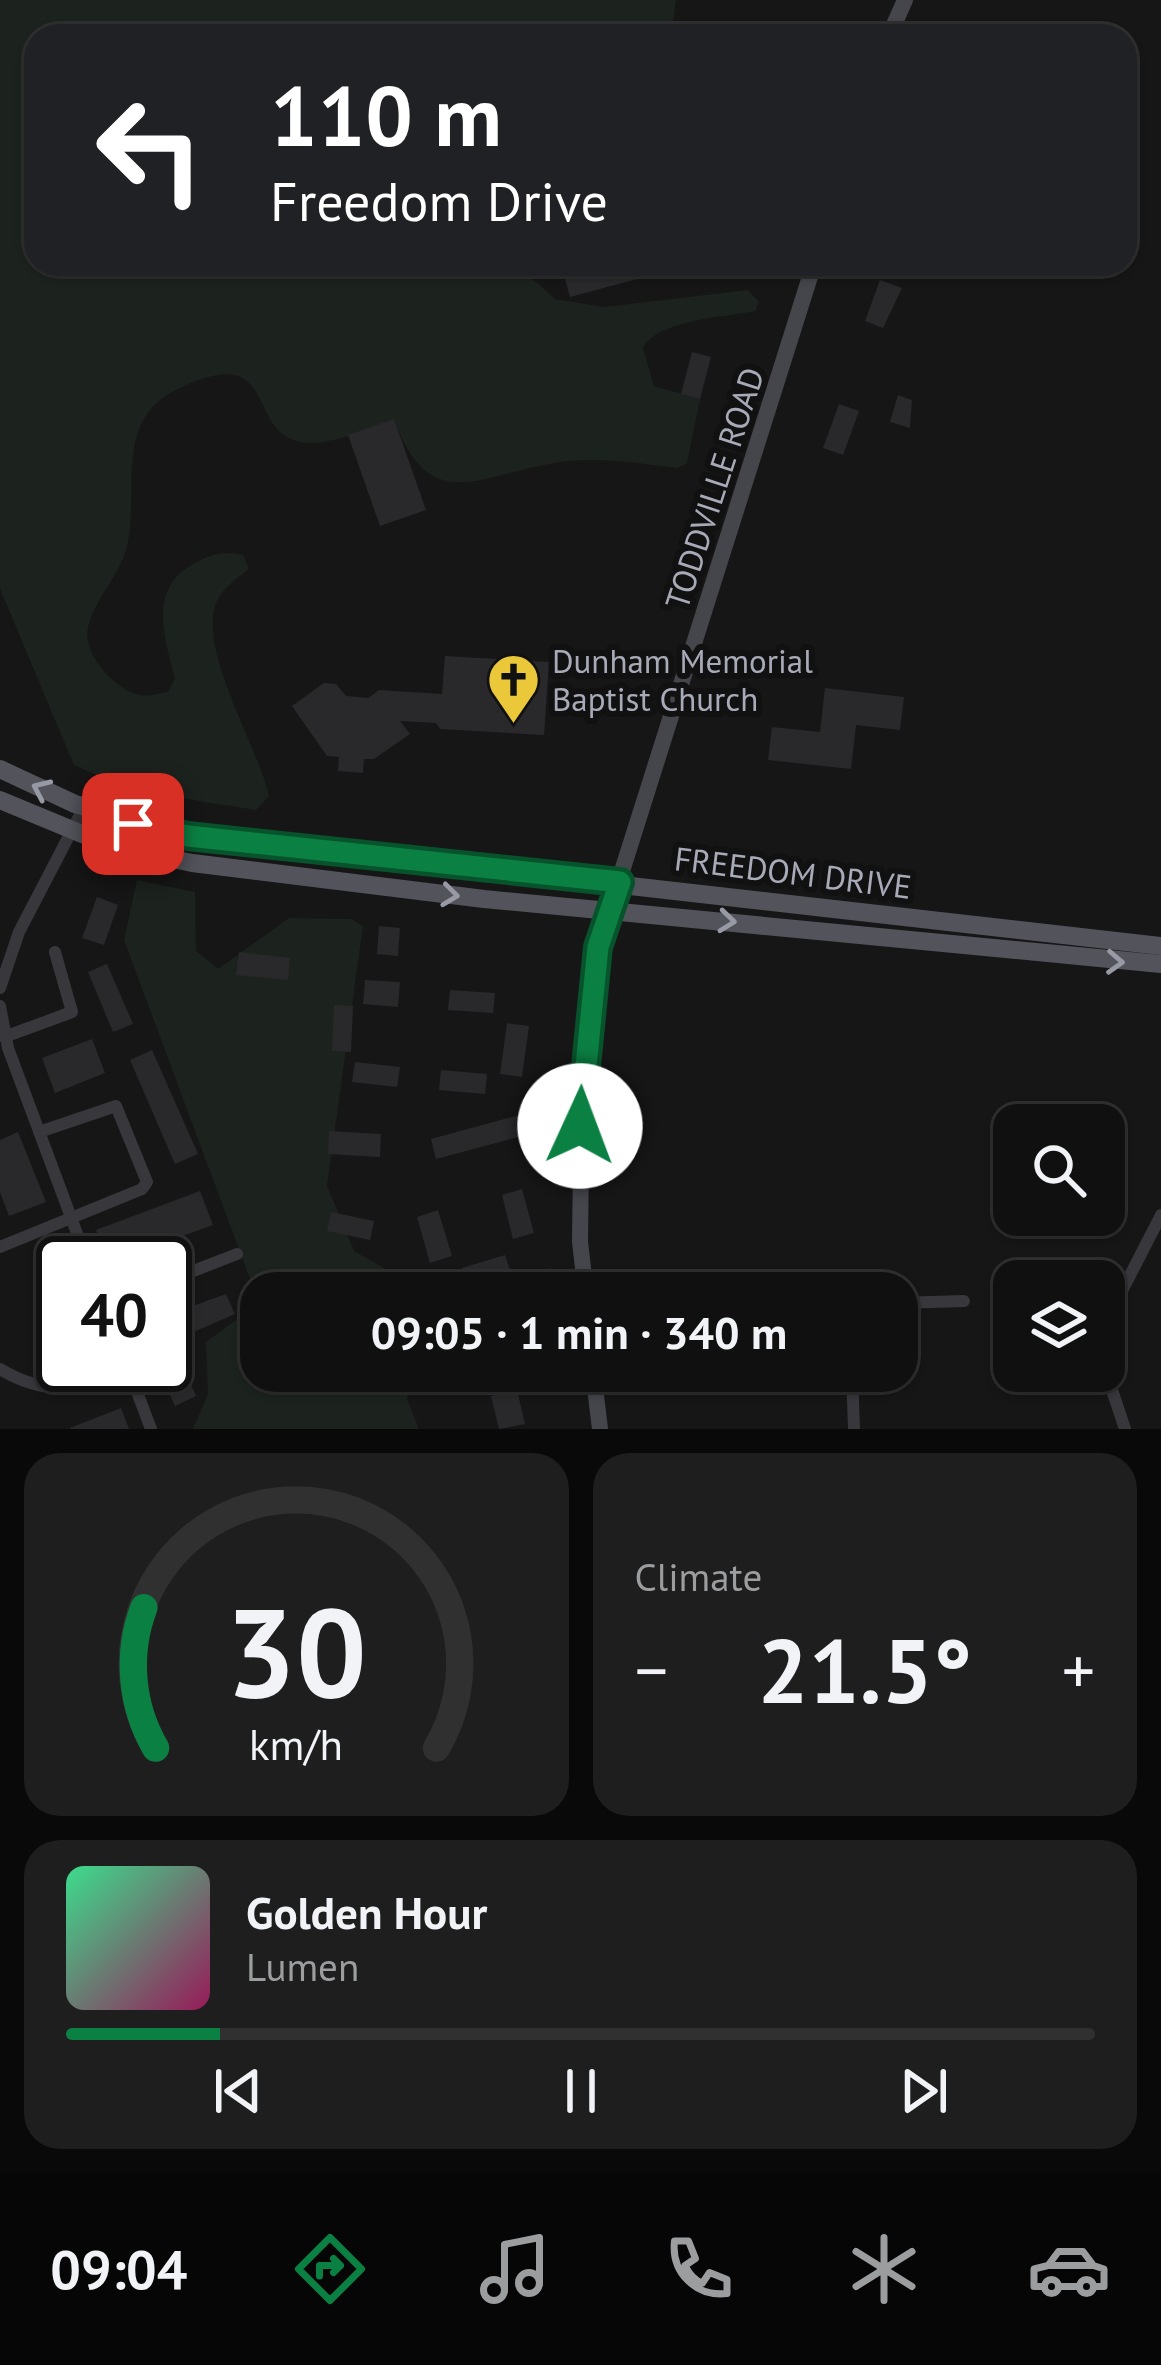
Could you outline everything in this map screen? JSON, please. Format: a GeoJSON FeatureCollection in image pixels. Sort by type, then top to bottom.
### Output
{"type":"FeatureCollection","features":[{"type":"Feature","properties":{"kind":"main road","name":"FREEDOM DRIVE"},"geometry":{"type":"LineString","coordinates":[[0,769],[84,807],[188,836],[1161,946]]}},
{"type":"Feature","properties":{"kind":"main road","name":"FREEDOM DRIVE"},"geometry":{"type":"LineString","coordinates":[[0,800],[111,846],[192,863],[1161,964]]}},
{"type":"Feature","properties":{"kind":"street","name":"TODDVILLE ROAD"},"geometry":{"type":"LineString","coordinates":[[584,1272],[582,1078],[598,947],[810,276]]}},
{"type":"Feature","properties":{"kind":"street"},"geometry":{"type":"LineString","coordinates":[[0,988],[19,932],[84,807]]}},
{"type":"Feature","properties":{"kind":"street"},"geometry":{"type":"LineString","coordinates":[[4,1037],[72,1012],[55,952]]}},
{"type":"Feature","properties":{"kind":"street"},"geometry":{"type":"LineString","coordinates":[[0,1006],[4,1037],[78,1236]]}},
{"type":"Feature","properties":{"kind":"street"},"geometry":{"type":"LineString","coordinates":[[0,1247],[142,1189],[145,1170],[116,1106],[39,1132]]}},
{"type":"Feature","properties":{"kind":"street"},"geometry":{"type":"LineString","coordinates":[[1125,1285],[1161,1215]]}},
{"type":"Feature","properties":{"kind":"street"},"geometry":{"type":"LineString","coordinates":[[192,1272],[237,1254]]}},
{"type":"Feature","properties":{"kind":"street"},"geometry":{"type":"LineString","coordinates":[[918,1303],[964,1301]]}},
{"type":"Feature","properties":{"kind":"street"},"geometry":{"type":"LineString","coordinates":[[0,1370],[36,1385]]}},
{"type":"Feature","properties":{"kind":"street"},"geometry":{"type":"LineString","coordinates":[[137,1392],[151,1429]]}},
{"type":"Feature","properties":{"kind":"street"},"geometry":{"type":"LineString","coordinates":[[596,1392],[600,1429]]}},
{"type":"Feature","properties":{"kind":"street"},"geometry":{"type":"LineString","coordinates":[[853,1392],[854,1429]]}},
{"type":"Feature","properties":{"kind":"street"},"geometry":{"type":"LineString","coordinates":[[1113,1392],[1125,1429]]}},
{"type":"Feature","properties":{"kind":"shaded area"},"geometry":{"type":"Polygon","coordinates":[[[0,0],[676,0],[673,24],[24,24],[24,276],[529,276],[555,299],[604,307],[748,290],[759,302],[755,311],[662,331],[643,348],[654,386],[700,399],[687,463],[677,468],[570,461],[459,482],[440,479],[423,469],[394,419],[333,440],[296,441],[270,420],[246,380],[231,374],[208,377],[156,403],[136,438],[127,546],[91,617],[90,649],[103,670],[131,692],[168,692],[175,679],[163,613],[171,584],[181,572],[209,557],[243,555],[249,569],[222,593],[213,623],[222,672],[269,796],[256,810],[141,789],[74,765],[0,589],[0,0]]]}},
{"type":"Feature","properties":{"kind":"shaded area"},"geometry":{"type":"Polygon","coordinates":[[[137,880],[195,892],[196,951],[218,969],[289,918],[351,919],[363,926],[327,1186],[354,1251],[391,1272],[247,1272],[124,940],[137,880]]]}},
{"type":"Feature","properties":{"kind":"shaded area"},"geometry":{"type":"Polygon","coordinates":[[[240,1317],[240,1392],[410,1392],[407,1399],[419,1429],[193,1429],[208,1394],[206,1342],[240,1317]]]}},
{"type":"Feature","properties":{"kind":"building"},"geometry":{"type":"Polygon","coordinates":[[[564,276],[648,276],[570,297],[564,276]]]}},
{"type":"Feature","properties":{"kind":"building"},"geometry":{"type":"Polygon","coordinates":[[[880,280],[902,288],[883,328],[865,321],[880,280]]]}},
{"type":"Feature","properties":{"kind":"building"},"geometry":{"type":"Polygon","coordinates":[[[692,352],[711,357],[700,399],[681,394],[692,352]]]}},
{"type":"Feature","properties":{"kind":"building"},"geometry":{"type":"Polygon","coordinates":[[[898,395],[912,400],[910,428],[890,422],[898,395]]]}},
{"type":"Feature","properties":{"kind":"building"},"geometry":{"type":"Polygon","coordinates":[[[839,404],[859,411],[843,455],[823,448],[839,404]]]}},
{"type":"Feature","properties":{"kind":"building"},"geometry":{"type":"Polygon","coordinates":[[[394,419],[426,510],[380,526],[348,435],[394,419]]]}},
{"type":"Feature","properties":{"kind":"building"},"geometry":{"type":"Polygon","coordinates":[[[445,656],[549,662],[544,735],[440,729],[436,723],[400,721],[410,734],[374,759],[364,759],[363,773],[338,771],[339,757],[327,756],[292,706],[324,683],[336,684],[346,696],[368,698],[379,690],[442,694],[445,656]]]}},
{"type":"Feature","properties":{"kind":"building"},"geometry":{"type":"Polygon","coordinates":[[[825,688],[904,697],[900,730],[856,725],[851,769],[768,760],[772,727],[820,732],[825,688]]]}},
{"type":"Feature","properties":{"kind":"building"},"geometry":{"type":"Polygon","coordinates":[[[97,897],[118,905],[104,945],[82,938],[97,897]]]}},
{"type":"Feature","properties":{"kind":"building"},"geometry":{"type":"Polygon","coordinates":[[[379,926],[400,928],[398,956],[377,954],[379,926]]]}},
{"type":"Feature","properties":{"kind":"building"},"geometry":{"type":"Polygon","coordinates":[[[239,952],[290,958],[288,980],[236,975],[239,952]]]}},
{"type":"Feature","properties":{"kind":"building"},"geometry":{"type":"Polygon","coordinates":[[[107,964],[133,1024],[113,1032],[88,972],[107,964]]]}},
{"type":"Feature","properties":{"kind":"building"},"geometry":{"type":"Polygon","coordinates":[[[365,980],[400,982],[398,1007],[363,1004],[365,980]]]}},
{"type":"Feature","properties":{"kind":"building"},"geometry":{"type":"Polygon","coordinates":[[[450,990],[495,993],[493,1013],[448,1010],[450,990]]]}},
{"type":"Feature","properties":{"kind":"building"},"geometry":{"type":"Polygon","coordinates":[[[334,1005],[353,1006],[351,1052],[332,1051],[334,1005]]]}},
{"type":"Feature","properties":{"kind":"building"},"geometry":{"type":"Polygon","coordinates":[[[507,1023],[529,1026],[522,1077],[500,1074],[507,1023]]]}},
{"type":"Feature","properties":{"kind":"building"},"geometry":{"type":"Polygon","coordinates":[[[92,1039],[105,1073],[55,1093],[42,1058],[92,1039]]]}},
{"type":"Feature","properties":{"kind":"building"},"geometry":{"type":"Polygon","coordinates":[[[152,1050],[198,1154],[175,1164],[130,1060],[152,1050]]]}},
{"type":"Feature","properties":{"kind":"building"},"geometry":{"type":"Polygon","coordinates":[[[355,1062],[400,1067],[397,1087],[352,1082],[355,1062]]]}},
{"type":"Feature","properties":{"kind":"building"},"geometry":{"type":"Polygon","coordinates":[[[441,1070],[487,1074],[485,1094],[439,1090],[441,1070]]]}},
{"type":"Feature","properties":{"kind":"building"},"geometry":{"type":"Polygon","coordinates":[[[527,1113],[533,1133],[436,1159],[431,1139],[527,1113]]]}},
{"type":"Feature","properties":{"kind":"building"},"geometry":{"type":"Polygon","coordinates":[[[329,1131],[381,1134],[380,1157],[328,1154],[329,1131]]]}},
{"type":"Feature","properties":{"kind":"building"},"geometry":{"type":"Polygon","coordinates":[[[18,1132],[46,1202],[9,1216],[0,1192],[0,1140],[18,1132]]]}},
{"type":"Feature","properties":{"kind":"building"},"geometry":{"type":"Polygon","coordinates":[[[522,1189],[534,1233],[513,1239],[502,1195],[522,1189]]]}},
{"type":"Feature","properties":{"kind":"building"},"geometry":{"type":"Polygon","coordinates":[[[200,1191],[213,1225],[183,1236],[98,1236],[96,1230],[200,1191]]]}},
{"type":"Feature","properties":{"kind":"building"},"geometry":{"type":"Polygon","coordinates":[[[438,1210],[452,1256],[430,1263],[417,1217],[438,1210]]]}},
{"type":"Feature","properties":{"kind":"building"},"geometry":{"type":"Polygon","coordinates":[[[331,1212],[374,1221],[370,1240],[327,1231],[331,1212]]]}},
{"type":"Feature","properties":{"kind":"building"},"geometry":{"type":"Polygon","coordinates":[[[505,1255],[511,1272],[463,1272],[462,1268],[505,1255]]]}},
{"type":"Feature","properties":{"kind":"building"},"geometry":{"type":"Polygon","coordinates":[[[226,1294],[235,1314],[192,1333],[192,1306],[226,1294]]]}},
{"type":"Feature","properties":{"kind":"building"},"geometry":{"type":"Polygon","coordinates":[[[192,1387],[196,1396],[175,1406],[169,1392],[192,1392],[192,1387]]]}},
{"type":"Feature","properties":{"kind":"building"},"geometry":{"type":"Polygon","coordinates":[[[517,1392],[525,1424],[499,1429],[491,1396],[517,1392]]]}},
{"type":"Feature","properties":{"kind":"building"},"geometry":{"type":"Polygon","coordinates":[[[121,1408],[129,1429],[70,1429],[70,1428],[121,1408]]]}},
{"type":"Feature","properties":{"kind":"place","name":"Dunham Memorial Baptist Church"},"geometry":{"type":"Point","coordinates":[513,725]}},
{"type":"Feature","properties":{"kind":"route"},"geometry":{"type":"LineString","coordinates":[[133,824],[188,836],[620,882],[598,947],[580,1126]]}}]}
